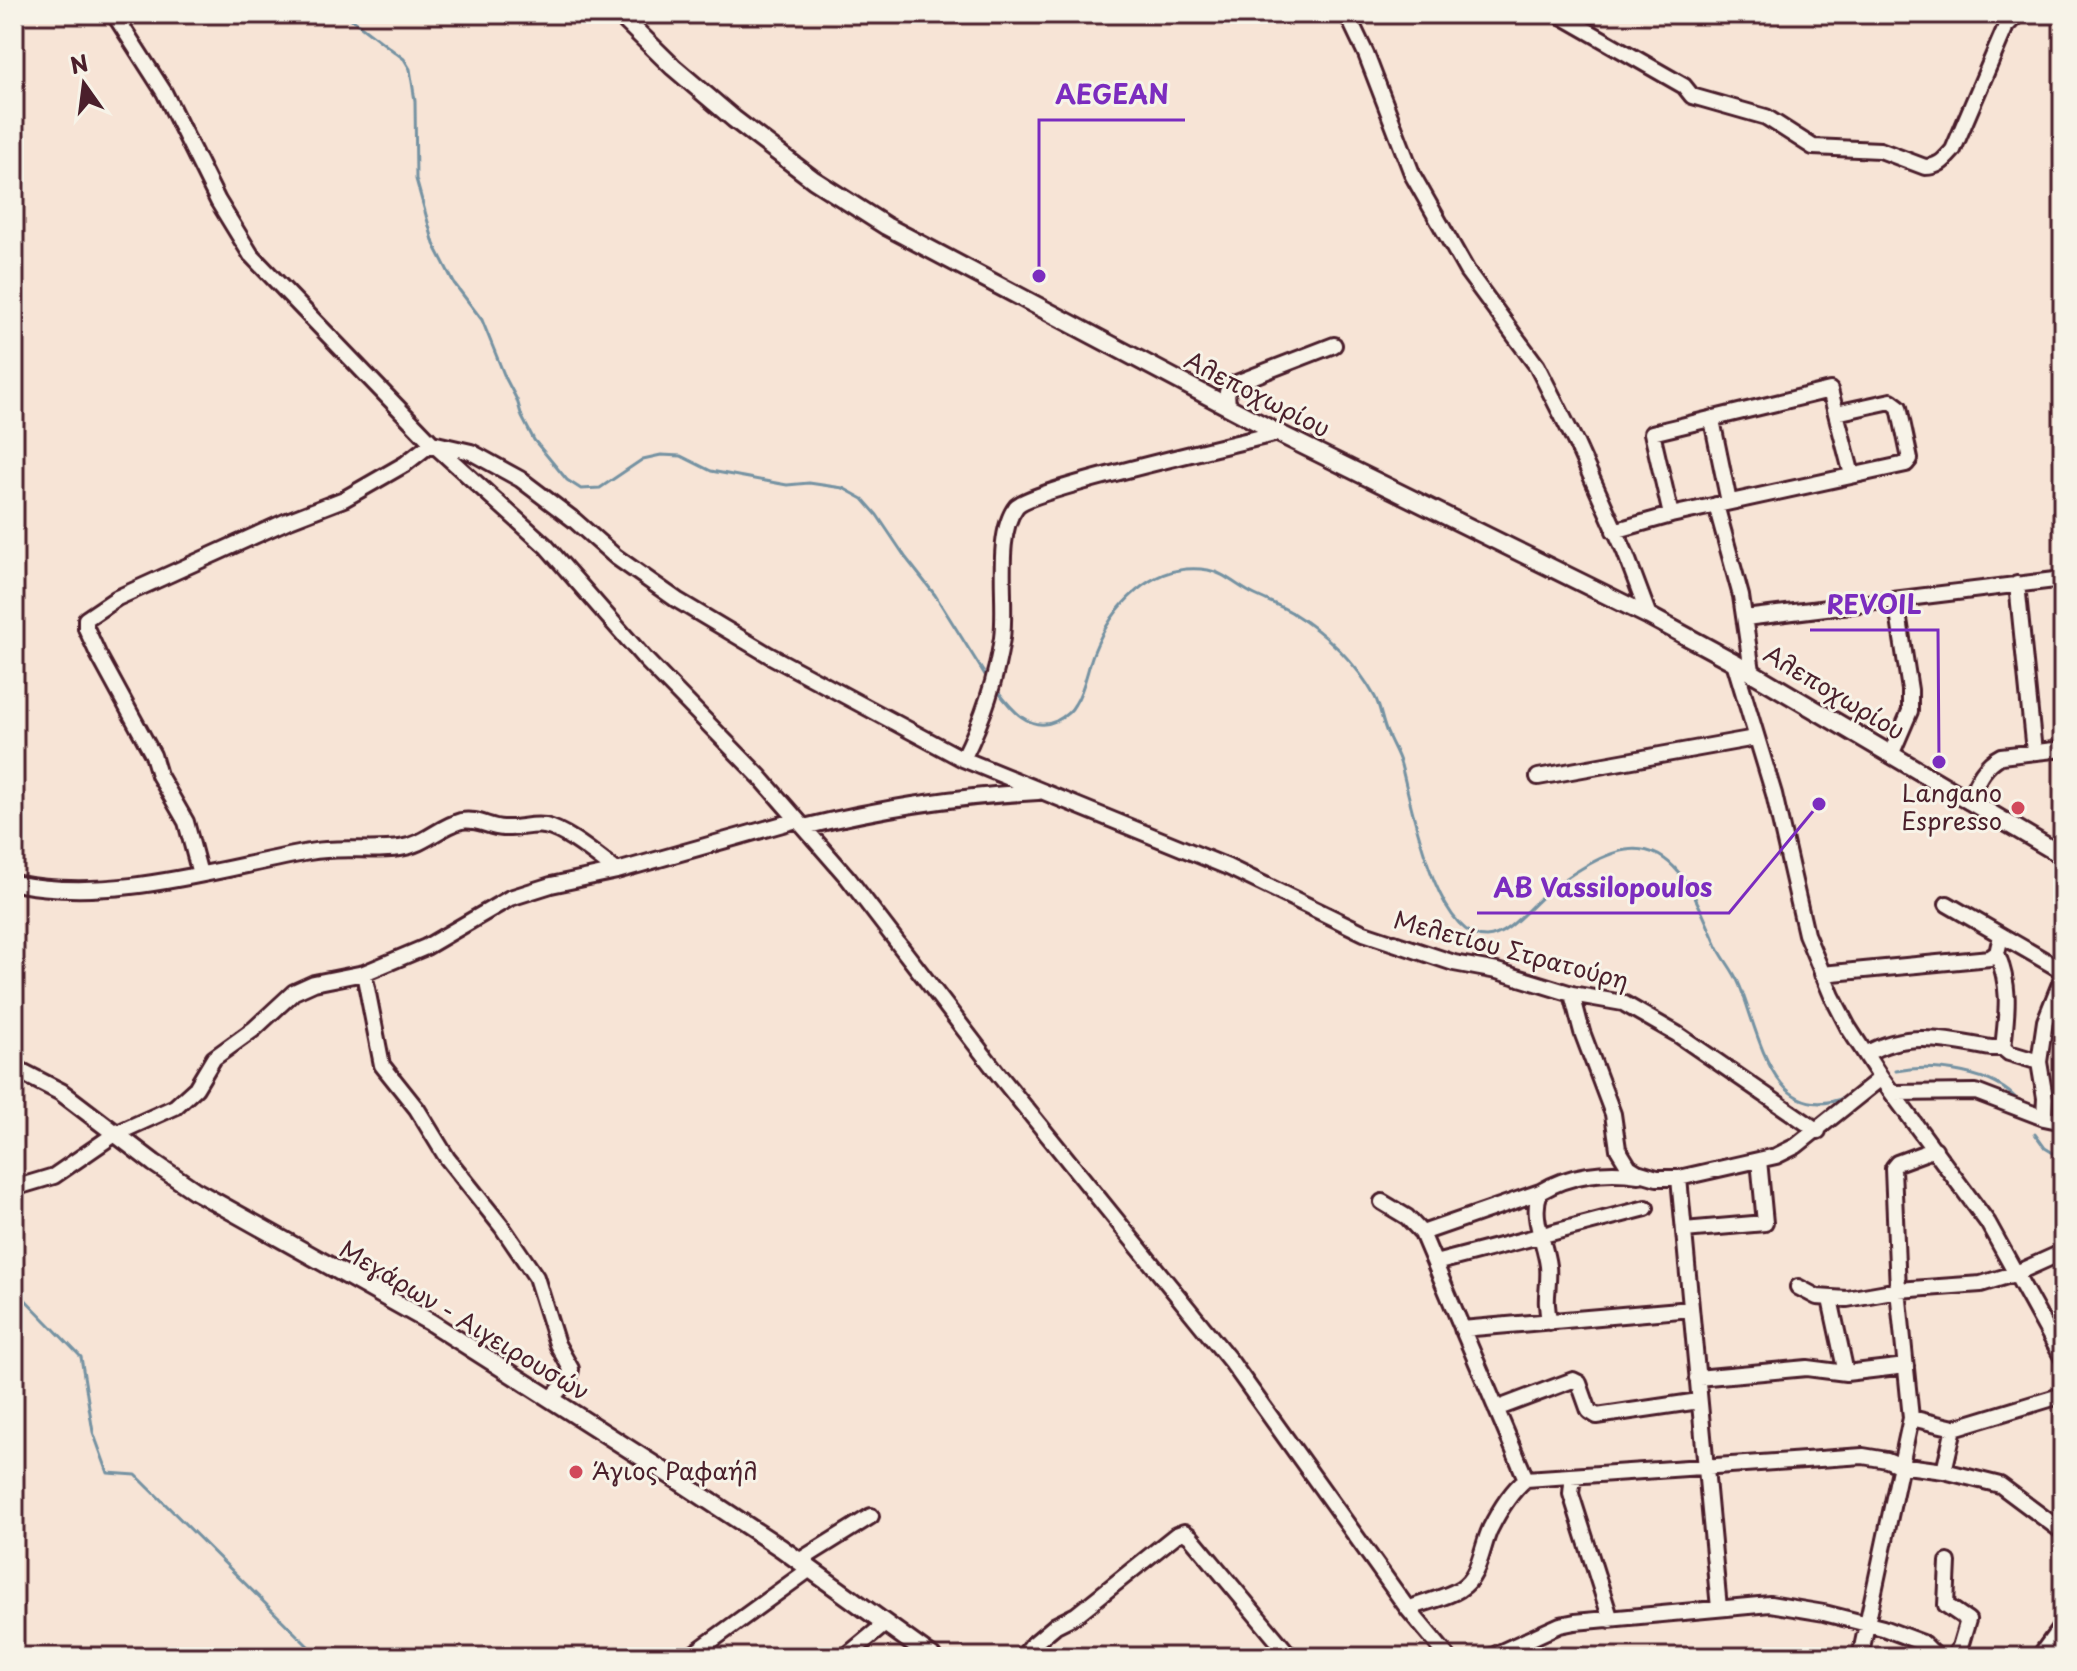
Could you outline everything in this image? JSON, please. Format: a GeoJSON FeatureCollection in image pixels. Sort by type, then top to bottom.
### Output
{"type":"FeatureCollection","features":[{"type":"Feature","properties":{"kind":"main road","name":"Αλεποχωρίου"},"geometry":{"type":"LineString","coordinates":[[619,14],[673,67],[734,119],[835,193],[934,252],[1278,433],[1649,616],[1752,671],[1968,801]]}},
{"type":"Feature","properties":{"kind":"main road"},"geometry":{"type":"LineString","coordinates":[[1968,801],[2063,856]]}},
{"type":"Feature","properties":{"kind":"main road","name":"Μεγάρων - Αιγειρουσών"},"geometry":{"type":"LineString","coordinates":[[14,1068],[61,1092],[170,1175],[388,1298],[673,1477],[805,1565],[932,1657]]}},
{"type":"Feature","properties":{"kind":"street"},"geometry":{"type":"LineString","coordinates":[[114,14],[164,92],[218,201],[245,246],[265,271],[432,443],[546,546],[645,659],[706,720],[848,878],[999,1075],[1232,1363],[1408,1609],[1448,1657]]}},
{"type":"Feature","properties":{"kind":"street"},"geometry":{"type":"LineString","coordinates":[[1347,14],[1361,42],[1400,147],[1423,194],[1476,285],[1537,366],[1577,445],[1635,575],[1649,616]]}},
{"type":"Feature","properties":{"kind":"street"},"geometry":{"type":"LineString","coordinates":[[1558,14],[1684,86],[1692,96],[1766,117],[1803,143],[1825,149],[1880,150],[1932,167],[1953,150],[2006,26],[2018,14]]}},
{"type":"Feature","properties":{"kind":"street"},"geometry":{"type":"LineString","coordinates":[[1228,407],[1227,392],[1231,385],[1334,345]]}},
{"type":"Feature","properties":{"kind":"street"},"geometry":{"type":"LineString","coordinates":[[1671,515],[1652,433],[1830,390],[1852,475]]}},
{"type":"Feature","properties":{"kind":"street"},"geometry":{"type":"LineString","coordinates":[[1614,531],[1671,515],[1906,464],[1910,459],[1899,407],[1891,401],[1836,413]]}},
{"type":"Feature","properties":{"kind":"street"},"geometry":{"type":"LineString","coordinates":[[1712,420],[1752,671]]}},
{"type":"Feature","properties":{"kind":"street"},"geometry":{"type":"LineString","coordinates":[[963,759],[992,693],[1003,634],[1004,533],[1019,503],[1072,485],[1278,433]]}},
{"type":"Feature","properties":{"kind":"street"},"geometry":{"type":"LineString","coordinates":[[200,874],[186,822],[98,654],[86,628],[86,619],[117,598],[366,488],[432,443]]}},
{"type":"Feature","properties":{"kind":"street","name":"Μελετίου Στρατούρη"},"geometry":{"type":"LineString","coordinates":[[432,443],[471,452],[520,479],[616,557],[677,600],[769,655],[963,759],[1228,867],[1364,933],[1454,963],[1497,971],[1572,994],[1611,999],[1632,1007],[1688,1041],[1818,1131]]}},
{"type":"Feature","properties":{"kind":"street"},"geometry":{"type":"LineString","coordinates":[[1745,618],[2063,579]]}},
{"type":"Feature","properties":{"kind":"street"},"geometry":{"type":"LineString","coordinates":[[2017,584],[2034,752]]}},
{"type":"Feature","properties":{"kind":"street"},"geometry":{"type":"LineString","coordinates":[[1891,755],[1910,711],[1910,690],[1896,600]]}},
{"type":"Feature","properties":{"kind":"street"},"geometry":{"type":"LineString","coordinates":[[1734,662],[1774,794],[1804,925],[1822,974],[1848,1027],[1881,1078],[1988,1223],[2063,1359]]}},
{"type":"Feature","properties":{"kind":"street"},"geometry":{"type":"LineString","coordinates":[[1538,777],[1755,738]]}},
{"type":"Feature","properties":{"kind":"street"},"geometry":{"type":"LineString","coordinates":[[1968,801],[1992,761],[2001,756],[2063,749]]}},
{"type":"Feature","properties":{"kind":"street"},"geometry":{"type":"LineString","coordinates":[[14,1188],[54,1176],[115,1134],[175,1107],[186,1099],[214,1058],[254,1029],[294,992],[314,983],[364,973],[426,947],[510,898],[800,823],[942,800],[1042,791]]}},
{"type":"Feature","properties":{"kind":"street"},"geometry":{"type":"LineString","coordinates":[[14,883],[41,888],[85,889],[200,874],[310,852],[416,845],[455,824],[472,820],[506,829],[536,825],[552,828],[617,871]]}},
{"type":"Feature","properties":{"kind":"street"},"geometry":{"type":"LineString","coordinates":[[1947,904],[2063,973],[2045,1021],[2039,1062],[2045,1098],[2044,1118]]}},
{"type":"Feature","properties":{"kind":"street"},"geometry":{"type":"LineString","coordinates":[[2001,936],[1997,953],[2009,1002],[2003,1048]]}},
{"type":"Feature","properties":{"kind":"street"},"geometry":{"type":"LineString","coordinates":[[1822,974],[1979,961],[1997,953]]}},
{"type":"Feature","properties":{"kind":"street"},"geometry":{"type":"LineString","coordinates":[[364,973],[382,1065],[417,1109],[447,1158],[502,1227],[541,1286],[557,1344],[571,1369],[569,1379],[551,1399]]}},
{"type":"Feature","properties":{"kind":"street"},"geometry":{"type":"LineString","coordinates":[[1572,994],[1582,1032],[1613,1114],[1618,1149],[1629,1167],[1647,1176]]}},
{"type":"Feature","properties":{"kind":"street"},"geometry":{"type":"LineString","coordinates":[[1866,1054],[1891,1041],[1918,1039],[2003,1048],[2009,1053],[2039,1062]]}},
{"type":"Feature","properties":{"kind":"street"},"geometry":{"type":"LineString","coordinates":[[1422,1233],[1540,1192],[1551,1185],[1597,1173],[1612,1171],[1679,1178],[1759,1160],[1796,1146],[1881,1078]]}},
{"type":"Feature","properties":{"kind":"street"},"geometry":{"type":"LineString","coordinates":[[1893,1093],[1976,1092],[2044,1118],[2063,1122]]}},
{"type":"Feature","properties":{"kind":"street"},"geometry":{"type":"LineString","coordinates":[[1860,1657],[1911,1418],[1898,1290],[1893,1168],[1897,1163],[1935,1149]]}},
{"type":"Feature","properties":{"kind":"street"},"geometry":{"type":"LineString","coordinates":[[1684,1230],[1765,1223],[1759,1160]]}},
{"type":"Feature","properties":{"kind":"street"},"geometry":{"type":"LineString","coordinates":[[1679,1178],[1719,1608]]}},
{"type":"Feature","properties":{"kind":"street"},"geometry":{"type":"LineString","coordinates":[[1540,1192],[1536,1217],[1547,1262],[1545,1299],[1550,1322]]}},
{"type":"Feature","properties":{"kind":"street"},"geometry":{"type":"LineString","coordinates":[[1382,1202],[1407,1217],[1422,1233],[1526,1479]]}},
{"type":"Feature","properties":{"kind":"street"},"geometry":{"type":"LineString","coordinates":[[1435,1263],[1646,1208]]}},
{"type":"Feature","properties":{"kind":"street"},"geometry":{"type":"LineString","coordinates":[[1798,1287],[1817,1297],[1847,1299],[1898,1290],[1981,1284],[2014,1274],[2063,1252]]}},
{"type":"Feature","properties":{"kind":"street"},"geometry":{"type":"LineString","coordinates":[[1830,1299],[1846,1373]]}},
{"type":"Feature","properties":{"kind":"street"},"geometry":{"type":"LineString","coordinates":[[1462,1329],[1691,1309]]}},
{"type":"Feature","properties":{"kind":"street"},"geometry":{"type":"LineString","coordinates":[[1697,1378],[1819,1368],[1846,1373],[1906,1366]]}},
{"type":"Feature","properties":{"kind":"street"},"geometry":{"type":"LineString","coordinates":[[1496,1409],[1573,1380],[1579,1383],[1589,1411],[1597,1416],[1699,1401]]}},
{"type":"Feature","properties":{"kind":"street"},"geometry":{"type":"LineString","coordinates":[[1911,1418],[1954,1428],[2063,1395]]}},
{"type":"Feature","properties":{"kind":"street"},"geometry":{"type":"LineString","coordinates":[[1944,1471],[1954,1428]]}},
{"type":"Feature","properties":{"kind":"street"},"geometry":{"type":"LineString","coordinates":[[1408,1609],[1467,1584],[1477,1570],[1484,1544],[1497,1516],[1526,1479],[1863,1456],[2000,1485],[2063,1532]]}},
{"type":"Feature","properties":{"kind":"street"},"geometry":{"type":"LineString","coordinates":[[1577,1476],[1571,1494],[1611,1620]]}},
{"type":"Feature","properties":{"kind":"street"},"geometry":{"type":"LineString","coordinates":[[689,1657],[871,1516]]}},
{"type":"Feature","properties":{"kind":"street"},"geometry":{"type":"LineString","coordinates":[[1023,1657],[1056,1625],[1076,1615],[1176,1535],[1184,1532],[1282,1654]]}},
{"type":"Feature","properties":{"kind":"street"},"geometry":{"type":"LineString","coordinates":[[1948,1562],[1946,1605],[1968,1620],[1960,1647],[1953,1657]]}},
{"type":"Feature","properties":{"kind":"street"},"geometry":{"type":"LineString","coordinates":[[1490,1657],[1560,1625],[1770,1604],[1867,1624],[1923,1643],[1937,1657]]}},
{"type":"Feature","properties":{"kind":"street"},"geometry":{"type":"LineString","coordinates":[[845,1657],[885,1624]]}},
{"type":"Feature","properties":{"kind":"street"},"geometry":{"type":"LineString","coordinates":[[2039,1657],[2063,1624]]}},
{"type":"Feature","properties":{"kind":"waterway"},"geometry":{"type":"LineString","coordinates":[[345,14],[404,59],[410,69],[415,101],[416,179],[434,244],[454,283],[482,320],[534,440],[567,480],[581,489],[600,488],[643,459],[661,455],[681,456],[711,471],[787,485],[809,483],[843,488],[863,499],[877,515],[935,595],[987,678]]}},
{"type":"Feature","properties":{"kind":"waterway"},"geometry":{"type":"LineString","coordinates":[[997,690],[1022,717],[1038,724],[1056,721],[1073,707],[1093,654],[1111,619],[1137,591],[1152,580],[1188,569],[1220,574],[1316,629],[1349,660],[1367,684],[1377,701],[1400,761],[1419,836],[1439,892],[1453,915],[1468,931],[1486,937],[1502,932],[1553,888],[1605,856],[1626,850],[1644,850],[1660,856],[1673,866],[1694,896],[1718,949],[1734,973],[1762,1048],[1784,1087],[1800,1099],[1821,1103],[1846,1097]]}},
{"type":"Feature","properties":{"kind":"waterway"},"geometry":{"type":"LineString","coordinates":[[1896,1071],[1927,1069],[1962,1072],[1995,1083],[2019,1102]]}},
{"type":"Feature","properties":{"kind":"waterway"},"geometry":{"type":"LineString","coordinates":[[2035,1134],[2045,1148],[2063,1159]]}},
{"type":"Feature","properties":{"kind":"waterway"},"geometry":{"type":"LineString","coordinates":[[14,1288],[81,1357],[93,1432],[108,1473],[136,1475],[319,1657]]}},
{"type":"Feature","properties":{"kind":"place","name":"AEGEAN"},"geometry":{"type":"Point","coordinates":[1039,276]}},
{"type":"Feature","properties":{"kind":"place","name":"REVOIL"},"geometry":{"type":"Point","coordinates":[1939,762]}},
{"type":"Feature","properties":{"kind":"place","name":"AB Vassilopoulos"},"geometry":{"type":"Point","coordinates":[1819,804]}},
{"type":"Feature","properties":{"kind":"place","name":"Langano Espresso"},"geometry":{"type":"Point","coordinates":[2018,808]}},
{"type":"Feature","properties":{"kind":"place","name":"Άγιος Ραφαήλ"},"geometry":{"type":"Point","coordinates":[576,1472]}}]}
